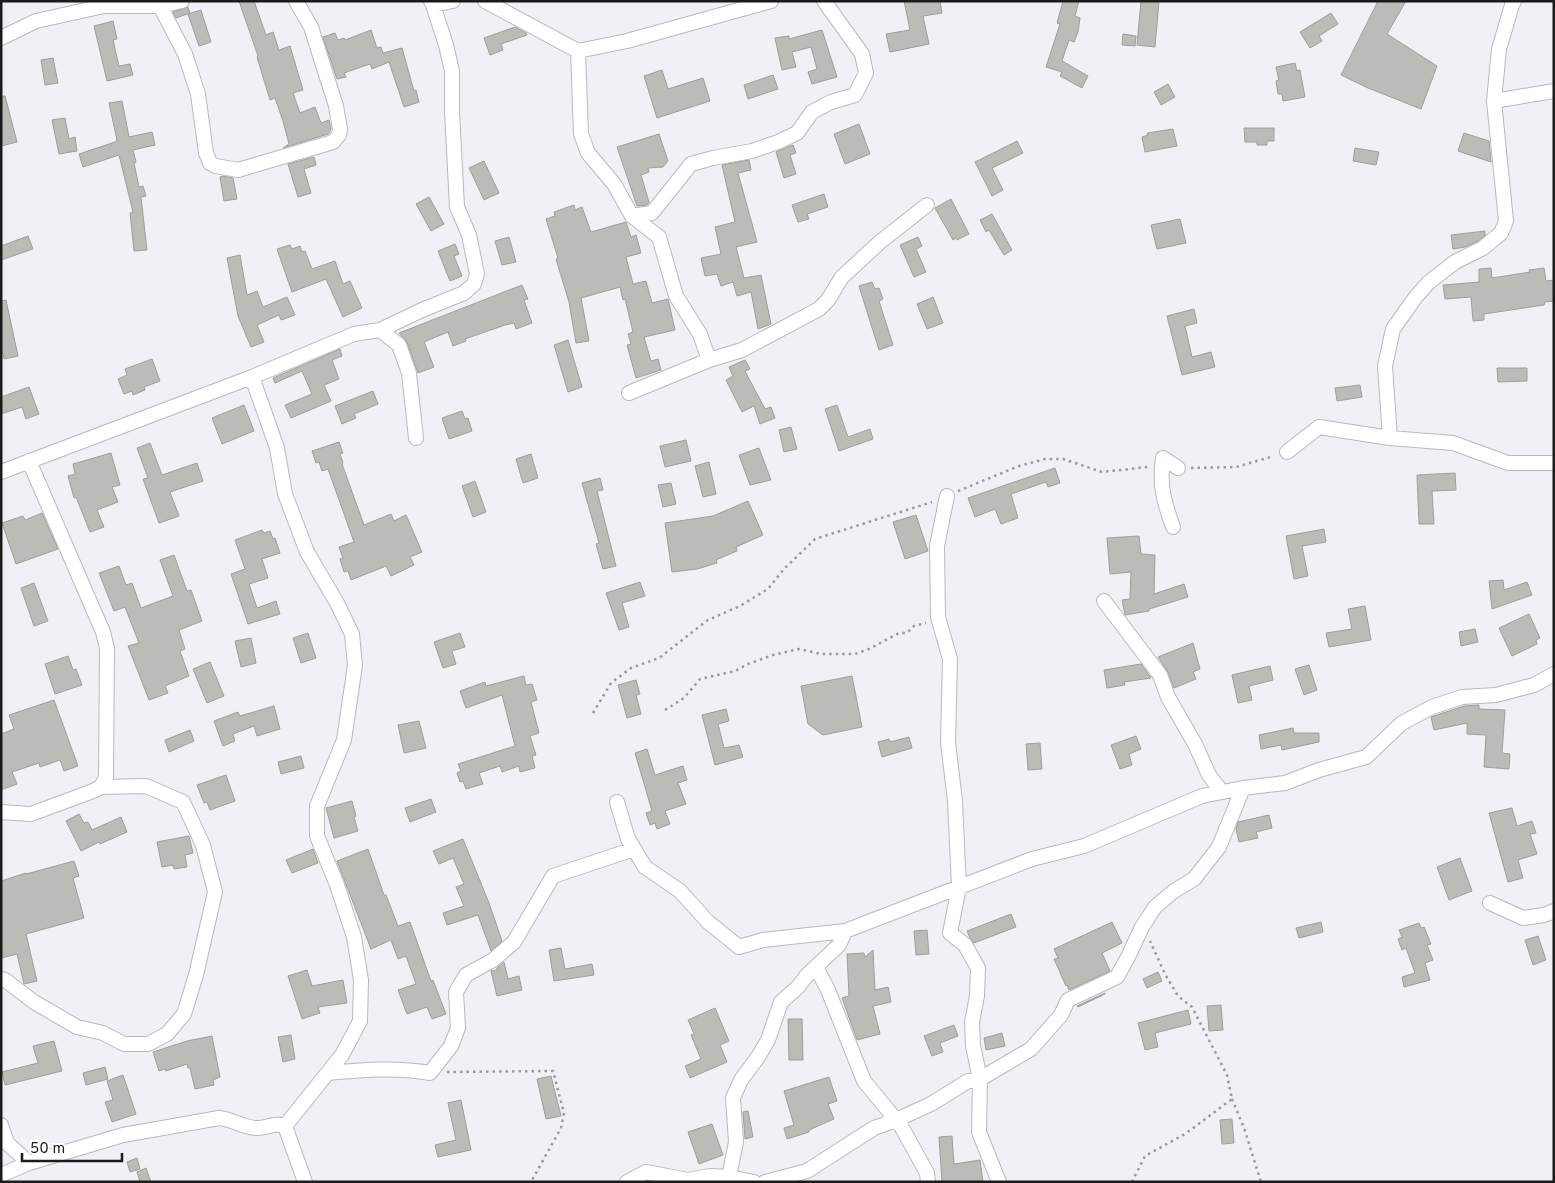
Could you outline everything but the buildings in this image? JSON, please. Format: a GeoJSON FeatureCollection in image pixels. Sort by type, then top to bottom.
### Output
{"type":"FeatureCollection","features":[{"type":"Feature","properties":{"kind":"street"},"geometry":{"type":"LineString","coordinates":[[1,38],[36,21],[104,6],[160,6],[182,1]]}},
{"type":"Feature","properties":{"kind":"street"},"geometry":{"type":"LineString","coordinates":[[160,6],[185,54],[198,94],[206,153],[210,163],[238,170],[334,142],[339,134],[340,129],[333,97],[311,27],[296,1]]}},
{"type":"Feature","properties":{"kind":"street"},"geometry":{"type":"LineString","coordinates":[[1,472],[252,377],[354,334],[380,330],[464,293],[474,284],[477,274],[469,235],[457,207],[452,112],[452,71],[446,45],[432,3],[453,1]]}},
{"type":"Feature","properties":{"kind":"street"},"geometry":{"type":"LineString","coordinates":[[485,1],[578,51],[627,41],[771,1]]}},
{"type":"Feature","properties":{"kind":"street"},"geometry":{"type":"LineString","coordinates":[[632,216],[652,213],[691,164],[752,152],[778,142],[797,133],[812,112],[831,102],[855,95],[866,73],[862,54],[824,1]]}},
{"type":"Feature","properties":{"kind":"street"},"geometry":{"type":"LineString","coordinates":[[1390,438],[1386,366],[1394,329],[1415,298],[1428,283],[1454,262],[1483,248],[1502,233],[1506,221],[1494,101],[1499,49],[1514,1]]}},
{"type":"Feature","properties":{"kind":"street"},"geometry":{"type":"LineString","coordinates":[[578,51],[581,134],[588,152],[614,184],[632,216],[659,237],[676,296],[700,334],[709,360]]}},
{"type":"Feature","properties":{"kind":"street"},"geometry":{"type":"LineString","coordinates":[[1494,101],[1554,91]]}},
{"type":"Feature","properties":{"kind":"street"},"geometry":{"type":"LineString","coordinates":[[629,393],[709,360],[742,350],[820,309],[842,277],[880,242],[927,205]]}},
{"type":"Feature","properties":{"kind":"street"},"geometry":{"type":"LineString","coordinates":[[380,330],[399,344],[409,373],[416,438]]}},
{"type":"Feature","properties":{"kind":"street"},"geometry":{"type":"LineString","coordinates":[[252,377],[277,448],[285,494],[307,552],[337,603],[352,634],[356,665],[344,740],[317,806],[317,836],[337,884],[354,937],[361,980],[360,1021],[342,1055],[285,1126]]}},
{"type":"Feature","properties":{"kind":"street"},"geometry":{"type":"LineString","coordinates":[[1287,452],[1319,427],[1390,438],[1453,443],[1508,463],[1554,463]]}},
{"type":"Feature","properties":{"kind":"street"},"geometry":{"type":"LineString","coordinates":[[1173,527],[1163,497],[1161,474],[1164,458],[1178,468]]}},
{"type":"Feature","properties":{"kind":"street"},"geometry":{"type":"LineString","coordinates":[[29,461],[102,632],[106,648],[106,777],[101,787]]}},
{"type":"Feature","properties":{"kind":"street"},"geometry":{"type":"LineString","coordinates":[[947,496],[937,546],[938,617],[950,659],[948,742],[955,801],[959,887],[950,933],[965,945],[978,968],[977,996],[972,1022],[974,1054],[980,1079],[979,1132],[999,1182]]}},
{"type":"Feature","properties":{"kind":"street"},"geometry":{"type":"LineString","coordinates":[[1104,601],[1160,675],[1168,697],[1195,744],[1209,775],[1222,792]]}},
{"type":"Feature","properties":{"kind":"street"},"geometry":{"type":"LineString","coordinates":[[617,802],[628,839],[645,866],[680,891],[708,922],[739,947],[763,940],[845,931],[1032,859],[1084,846],[1202,796],[1243,788],[1285,783],[1319,770],[1366,757],[1402,723],[1432,707],[1462,697],[1496,695],[1534,685],[1554,674]]}},
{"type":"Feature","properties":{"kind":"street"},"geometry":{"type":"LineString","coordinates":[[1,812],[30,814],[101,787],[146,786],[183,802],[203,844],[215,892],[196,975],[184,1014],[167,1034],[148,1044],[124,1044],[103,1033],[77,1027],[34,1002],[1,979]]}},
{"type":"Feature","properties":{"kind":"street"},"geometry":{"type":"LineString","coordinates":[[765,1182],[807,1171],[874,1128],[931,1104],[968,1081],[980,1079],[1031,1049],[1061,1015],[1068,1000],[1116,977],[1142,927],[1156,907],[1174,891],[1194,879],[1219,847],[1243,788]]}},
{"type":"Feature","properties":{"kind":"street"},"geometry":{"type":"LineString","coordinates":[[328,1073],[383,1069],[430,1073],[451,1046],[458,1028],[456,992],[466,975],[494,960],[514,942],[553,876],[634,849]]}},
{"type":"Feature","properties":{"kind":"street"},"geometry":{"type":"LineString","coordinates":[[1490,903],[1523,918],[1544,915],[1554,911]]}},
{"type":"Feature","properties":{"kind":"street"},"geometry":{"type":"LineString","coordinates":[[729,1180],[736,1142],[732,1098],[740,1080],[758,1057],[768,1040],[781,1002],[838,946],[845,931]]}},
{"type":"Feature","properties":{"kind":"street"},"geometry":{"type":"LineString","coordinates":[[816,967],[828,990],[864,1081],[901,1126],[927,1173],[928,1182]]}},
{"type":"Feature","properties":{"kind":"street"},"geometry":{"type":"LineString","coordinates":[[1,1175],[29,1163],[122,1135],[219,1118],[229,1119],[250,1128],[280,1124],[285,1126]]}},
{"type":"Feature","properties":{"kind":"street"},"geometry":{"type":"LineString","coordinates":[[1,1125],[7,1143],[29,1163]]}},
{"type":"Feature","properties":{"kind":"street"},"geometry":{"type":"LineString","coordinates":[[285,1126],[305,1182]]}},
{"type":"Feature","properties":{"kind":"street"},"geometry":{"type":"LineString","coordinates":[[627,1182],[646,1172],[688,1180],[710,1176],[754,1182]]}},
{"type":"Feature","properties":{"kind":"path"},"geometry":{"type":"LineString","coordinates":[[1178,468],[1236,467],[1287,452]]}},
{"type":"Feature","properties":{"kind":"path"},"geometry":{"type":"LineString","coordinates":[[593,713],[611,683],[632,668],[659,658],[708,620],[740,606],[768,589],[784,569],[815,539],[930,503],[1019,466],[1045,458],[1063,459],[1102,472],[1144,466],[1152,467]]}},
{"type":"Feature","properties":{"kind":"path"},"geometry":{"type":"LineString","coordinates":[[665,710],[684,698],[700,679],[735,671],[773,655],[799,649],[821,654],[855,654],[870,649],[899,633],[907,633],[914,626],[931,622],[938,617]]}},
{"type":"Feature","properties":{"kind":"path"},"geometry":{"type":"LineString","coordinates":[[1142,927],[1178,996],[1192,1007],[1227,1075],[1232,1099],[1244,1128],[1261,1182]]}},
{"type":"Feature","properties":{"kind":"path"},"geometry":{"type":"LineString","coordinates":[[430,1073],[553,1071],[564,1113],[561,1128],[531,1182]]}},
{"type":"Feature","properties":{"kind":"path"},"geometry":{"type":"LineString","coordinates":[[1132,1182],[1145,1156],[1185,1134],[1232,1099]]}}]}
